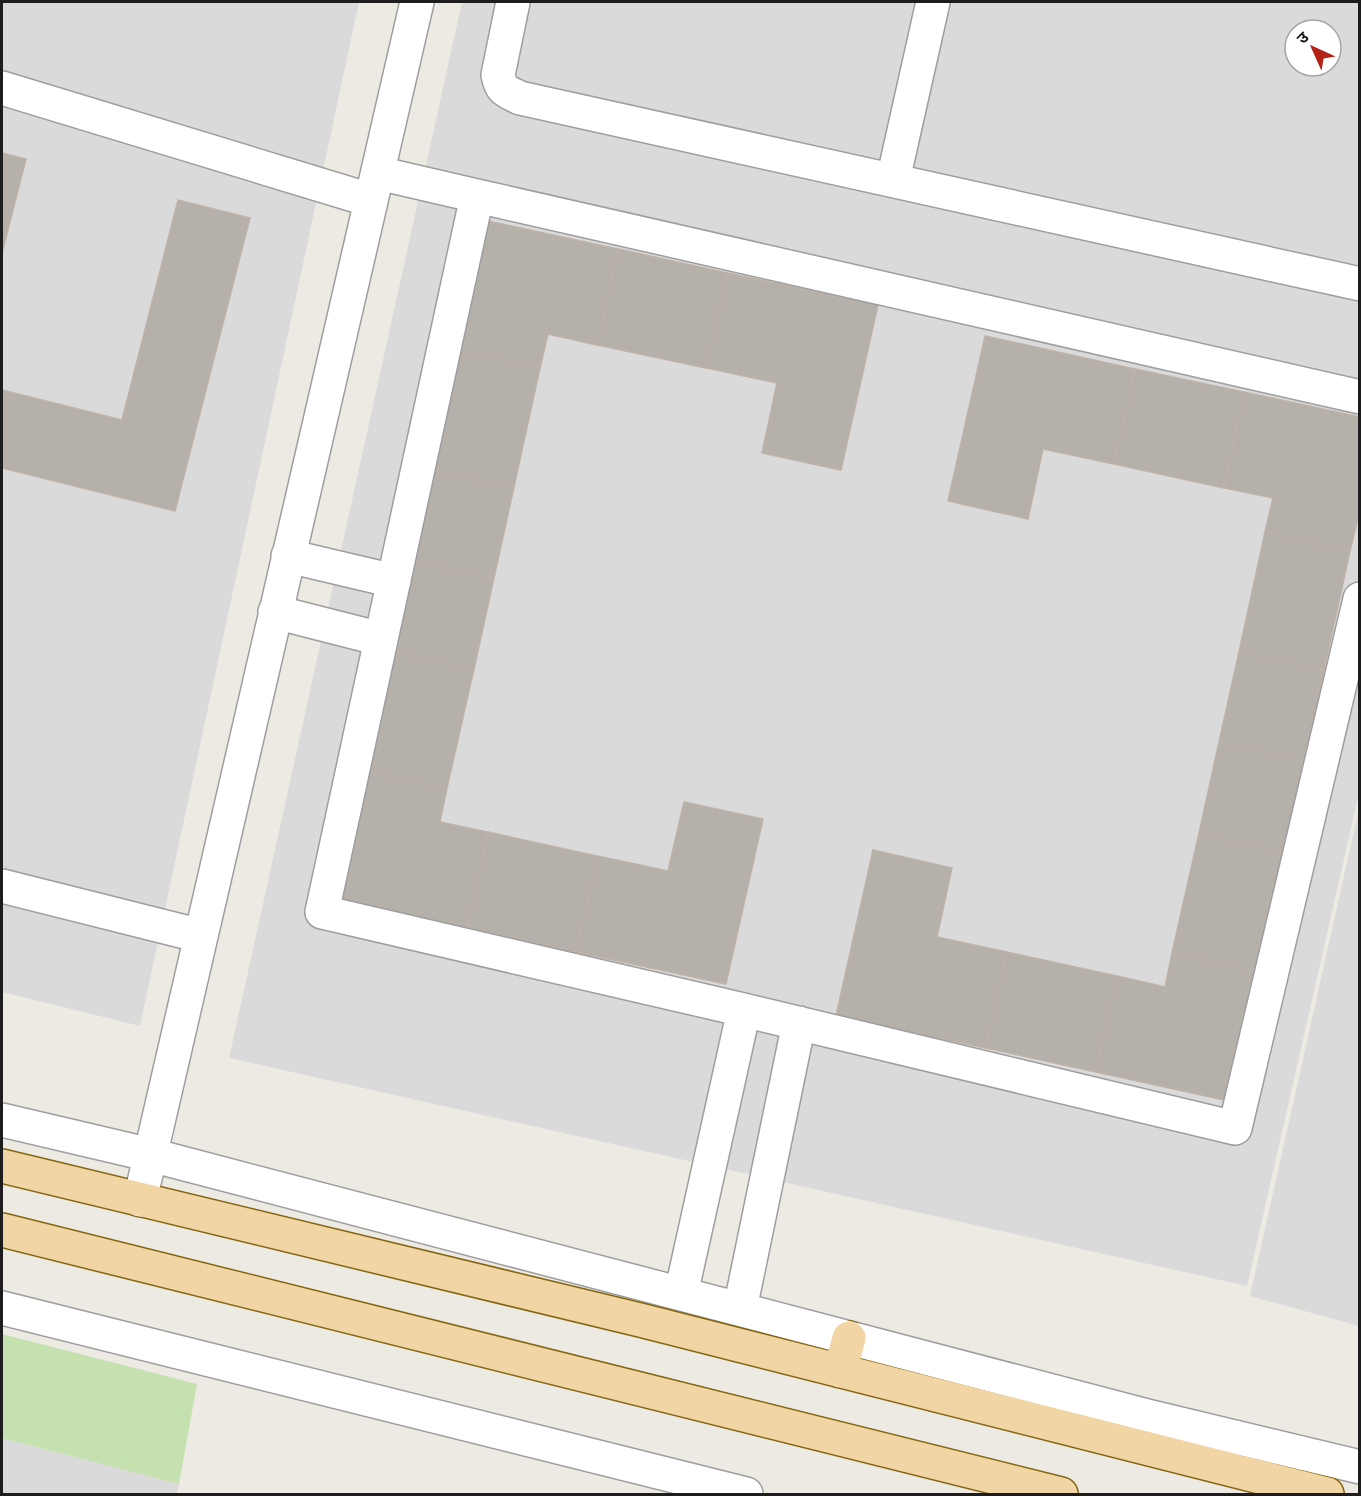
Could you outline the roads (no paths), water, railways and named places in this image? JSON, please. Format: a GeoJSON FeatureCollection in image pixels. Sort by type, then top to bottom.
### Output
{"type":"FeatureCollection","features":[{"type":"Feature","properties":{"kind":"main road"},"geometry":{"type":"LineString","coordinates":[[2,1166],[628,1317],[1327,1494]]}},
{"type":"Feature","properties":{"kind":"main road"},"geometry":{"type":"LineString","coordinates":[[2,1230],[1061,1494]]}},
{"type":"Feature","properties":{"kind":"main road"},"geometry":{"type":"LineString","coordinates":[[840,1371],[849,1338]]}},
{"type":"Feature","properties":{"kind":"street"},"geometry":{"type":"LineString","coordinates":[[140,1200],[417,2]]}},
{"type":"Feature","properties":{"kind":"street"},"geometry":{"type":"LineString","coordinates":[[513,2],[498,75],[504,91],[532,100],[1359,284]]}},
{"type":"Feature","properties":{"kind":"street"},"geometry":{"type":"LineString","coordinates":[[893,180],[933,2]]}},
{"type":"Feature","properties":{"kind":"street"},"geometry":{"type":"LineString","coordinates":[[2,88],[374,186],[477,196],[1359,397]]}},
{"type":"Feature","properties":{"kind":"street"},"geometry":{"type":"LineString","coordinates":[[477,196],[322,912],[799,1023],[1235,1128],[1359,599]]}},
{"type":"Feature","properties":{"kind":"street"},"geometry":{"type":"LineString","coordinates":[[288,556],[394,581]]}},
{"type":"Feature","properties":{"kind":"street"},"geometry":{"type":"LineString","coordinates":[[275,612],[381,639]]}},
{"type":"Feature","properties":{"kind":"street"},"geometry":{"type":"LineString","coordinates":[[2,886],[201,936]]}},
{"type":"Feature","properties":{"kind":"street"},"geometry":{"type":"LineString","coordinates":[[681,1294],[744,1010]]}},
{"type":"Feature","properties":{"kind":"street"},"geometry":{"type":"LineString","coordinates":[[740,1310],[799,1023]]}},
{"type":"Feature","properties":{"kind":"street"},"geometry":{"type":"LineString","coordinates":[[2,1120],[151,1155],[1148,1416],[1359,1467]]}},
{"type":"Feature","properties":{"kind":"street"},"geometry":{"type":"LineString","coordinates":[[4,1318],[746,1494]]}}]}
